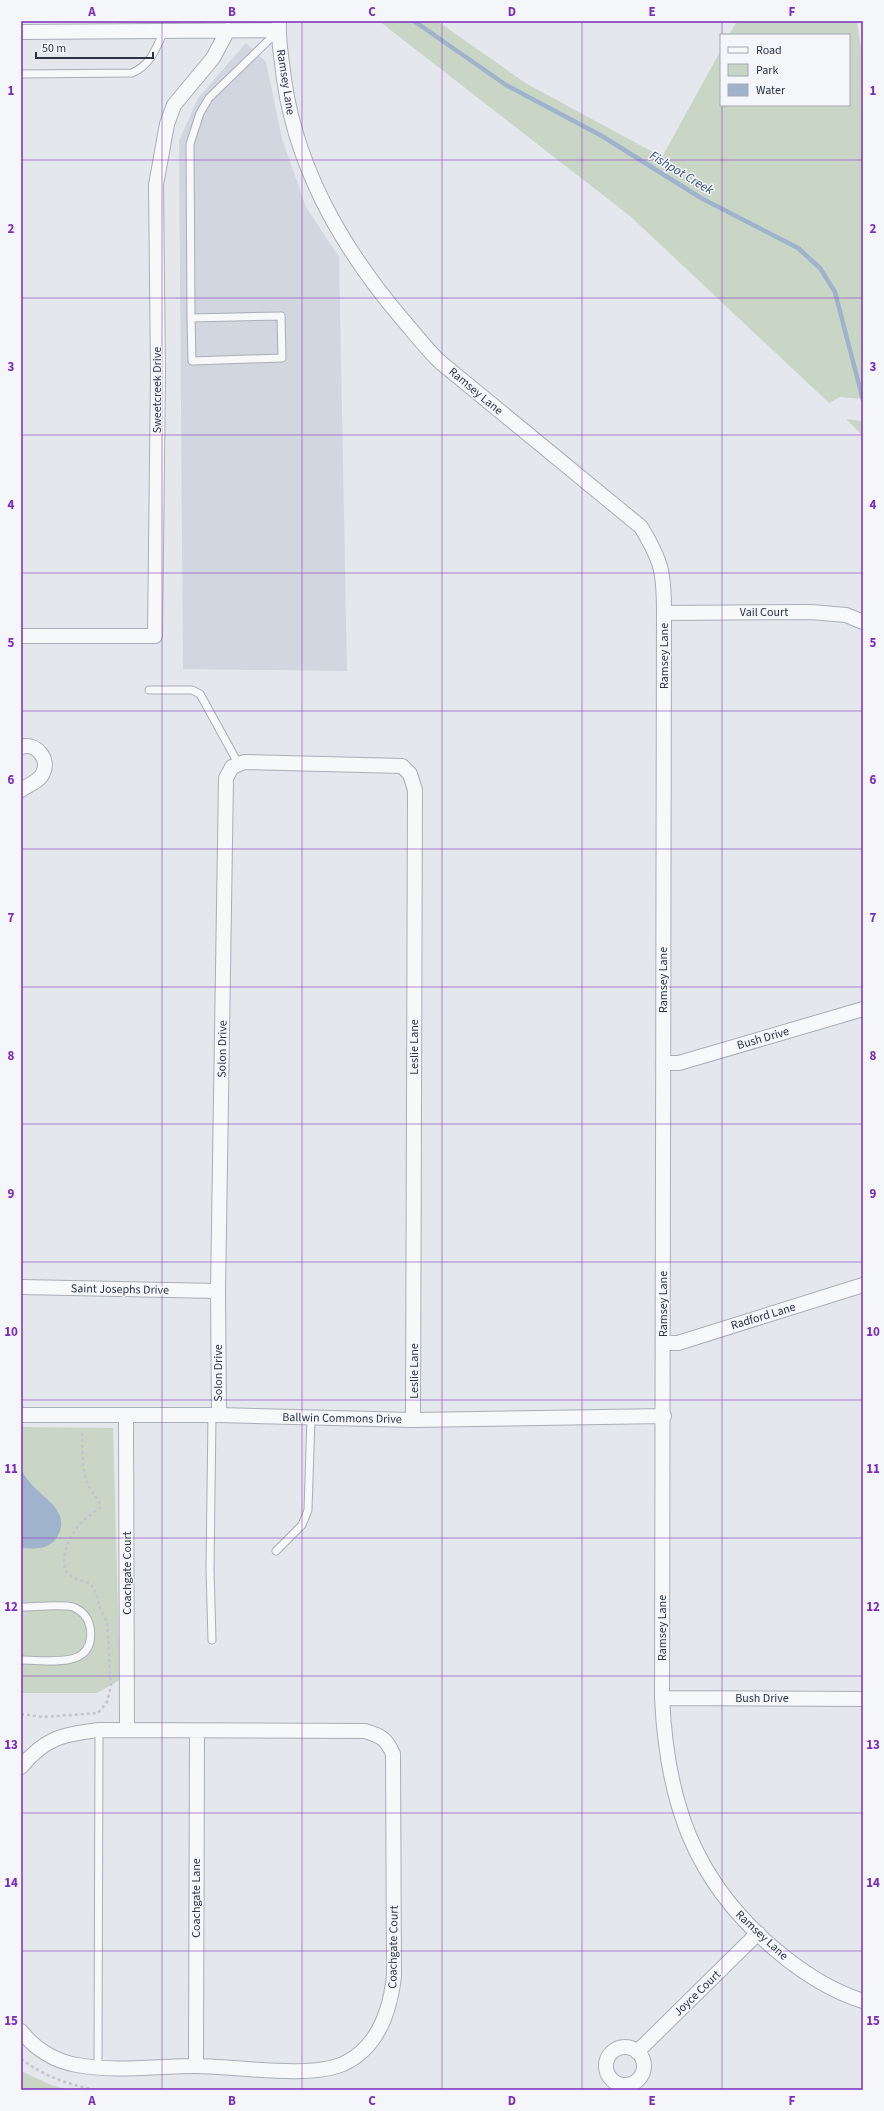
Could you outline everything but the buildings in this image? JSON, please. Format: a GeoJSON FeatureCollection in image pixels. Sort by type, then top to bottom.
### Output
{"type":"FeatureCollection","features":[{"type":"Feature","properties":{"kind":"street"},"geometry":{"type":"LineString","coordinates":[[21,32],[228,30],[279,26]]}},
{"type":"Feature","properties":{"kind":"street","name":"Ramsey Lane"},"geometry":{"type":"LineString","coordinates":[[279,26],[287,103],[305,162],[337,230],[376,288],[422,345],[641,527],[655,550],[661,565],[664,613],[664,1416],[662,1698],[667,1756],[677,1802],[686,1830],[696,1852],[712,1880],[725,1898],[758,1933],[806,1973],[830,1987],[863,2001]]}},
{"type":"Feature","properties":{"kind":"street","name":"Sweetcreek Drive"},"geometry":{"type":"LineString","coordinates":[[21,636],[155,636],[158,373],[156,185],[167,124],[174,105],[213,58],[228,30]]}},
{"type":"Feature","properties":{"kind":"street","name":"Vail Court"},"geometry":{"type":"LineString","coordinates":[[664,613],[811,612],[846,615],[863,622]]}},
{"type":"Feature","properties":{"kind":"street"},"geometry":{"type":"LineString","coordinates":[[21,747],[30,746],[37,749],[45,759],[46,766],[39,779],[21,790]]}},
{"type":"Feature","properties":{"kind":"street","name":"Leslie Lane"},"geometry":{"type":"LineString","coordinates":[[238,764],[402,766],[410,774],[415,790],[414,1420]]}},
{"type":"Feature","properties":{"kind":"street","name":"Solon Drive"},"geometry":{"type":"LineString","coordinates":[[215,1416],[226,782],[228,772],[238,764]]}},
{"type":"Feature","properties":{"kind":"street","name":"Bush Drive"},"geometry":{"type":"LineString","coordinates":[[663,1063],[679,1063],[863,1009]]}},
{"type":"Feature","properties":{"kind":"street","name":"Radford Lane"},"geometry":{"type":"LineString","coordinates":[[663,1343],[678,1343],[863,1285]]}},
{"type":"Feature","properties":{"kind":"street","name":"Saint Josephs Drive"},"geometry":{"type":"LineString","coordinates":[[21,1287],[218,1291]]}},
{"type":"Feature","properties":{"kind":"street","name":"Ballwin Commons Drive"},"geometry":{"type":"LineString","coordinates":[[21,1415],[215,1416],[414,1420],[664,1416]]}},
{"type":"Feature","properties":{"kind":"street","name":"Coachgate Court"},"geometry":{"type":"LineString","coordinates":[[126,1416],[127,1730]]}},
{"type":"Feature","properties":{"kind":"street","name":"Bush Drive"},"geometry":{"type":"LineString","coordinates":[[662,1698],[863,1699]]}},
{"type":"Feature","properties":{"kind":"street","name":"Coachgate Court"},"geometry":{"type":"LineString","coordinates":[[21,1767],[31,1755],[63,1735],[100,1730],[365,1731],[378,1735],[387,1742],[393,1754],[394,1976],[392,1999],[384,2023],[373,2040],[359,2054],[344,2064],[313,2071],[196,2066],[98,2068],[76,2065],[49,2056],[21,2032]]}},
{"type":"Feature","properties":{"kind":"street","name":"Coachgate Lane"},"geometry":{"type":"LineString","coordinates":[[196,2066],[197,1731]]}},
{"type":"Feature","properties":{"kind":"street","name":"Joyce Court"},"geometry":{"type":"LineString","coordinates":[[637,2052],[758,1933]]}},
{"type":"Feature","properties":{"kind":"lane"},"geometry":{"type":"LineString","coordinates":[[191,318],[281,316],[282,358],[192,361],[191,318],[190,144],[200,113],[209,98],[279,26]]}},
{"type":"Feature","properties":{"kind":"lane"},"geometry":{"type":"LineString","coordinates":[[21,74],[132,73],[141,70],[150,62],[164,31]]}},
{"type":"Feature","properties":{"kind":"lane"},"geometry":{"type":"LineString","coordinates":[[149,690],[192,690],[200,694],[238,764]]}},
{"type":"Feature","properties":{"kind":"lane"},"geometry":{"type":"LineString","coordinates":[[212,1640],[210,1569],[215,1416]]}},
{"type":"Feature","properties":{"kind":"lane"},"geometry":{"type":"LineString","coordinates":[[276,1551],[302,1525],[308,1510],[311,1418]]}},
{"type":"Feature","properties":{"kind":"lane"},"geometry":{"type":"LineString","coordinates":[[21,1606],[72,1606],[82,1611],[88,1620],[90,1632],[90,1643],[85,1653],[78,1658],[61,1660],[21,1660]]}},
{"type":"Feature","properties":{"kind":"lane"},"geometry":{"type":"LineString","coordinates":[[98,2068],[100,1730]]}},
{"type":"Feature","properties":{"kind":"path"},"geometry":{"type":"LineString","coordinates":[[21,2060],[41,2074],[68,2085],[94,2090]]}},
{"type":"Feature","properties":{"kind":"shaded area"},"geometry":{"type":"Polygon","coordinates":[[[246,43],[266,62],[282,139],[306,207],[339,257],[347,671],[183,669],[179,141],[198,98],[246,43]]]}},
{"type":"Feature","properties":{"kind":"green space"},"geometry":{"type":"Polygon","coordinates":[[[379,21],[437,21],[527,84],[662,157],[720,52],[720,106],[850,106],[850,34],[730,34],[737,21],[857,21],[863,62],[863,399],[840,397],[829,403],[630,216],[379,21]]]}},
{"type":"Feature","properties":{"kind":"green space"},"geometry":{"type":"Polygon","coordinates":[[[846,419],[863,421],[863,436],[846,419]]]}},
{"type":"Feature","properties":{"kind":"green space"},"geometry":{"type":"Polygon","coordinates":[[[21,1427],[113,1428],[120,1680],[97,1693],[21,1693],[21,1427]]]}},
{"type":"Feature","properties":{"kind":"green space"},"geometry":{"type":"Polygon","coordinates":[[[21,2071],[51,2085],[69,2090],[21,2090],[21,2071]]]}},
{"type":"Feature","properties":{"kind":"water"},"geometry":{"type":"Polygon","coordinates":[[[21,1470],[30,1483],[51,1503],[60,1515],[61,1529],[57,1537],[50,1544],[41,1548],[21,1548],[21,1470]]]}},
{"type":"Feature","properties":{"kind":"waterway","name":"Fishpot Creek"},"geometry":{"type":"LineString","coordinates":[[414,21],[506,85],[602,136],[701,198],[798,248],[820,268],[835,292],[863,400]]}}]}
